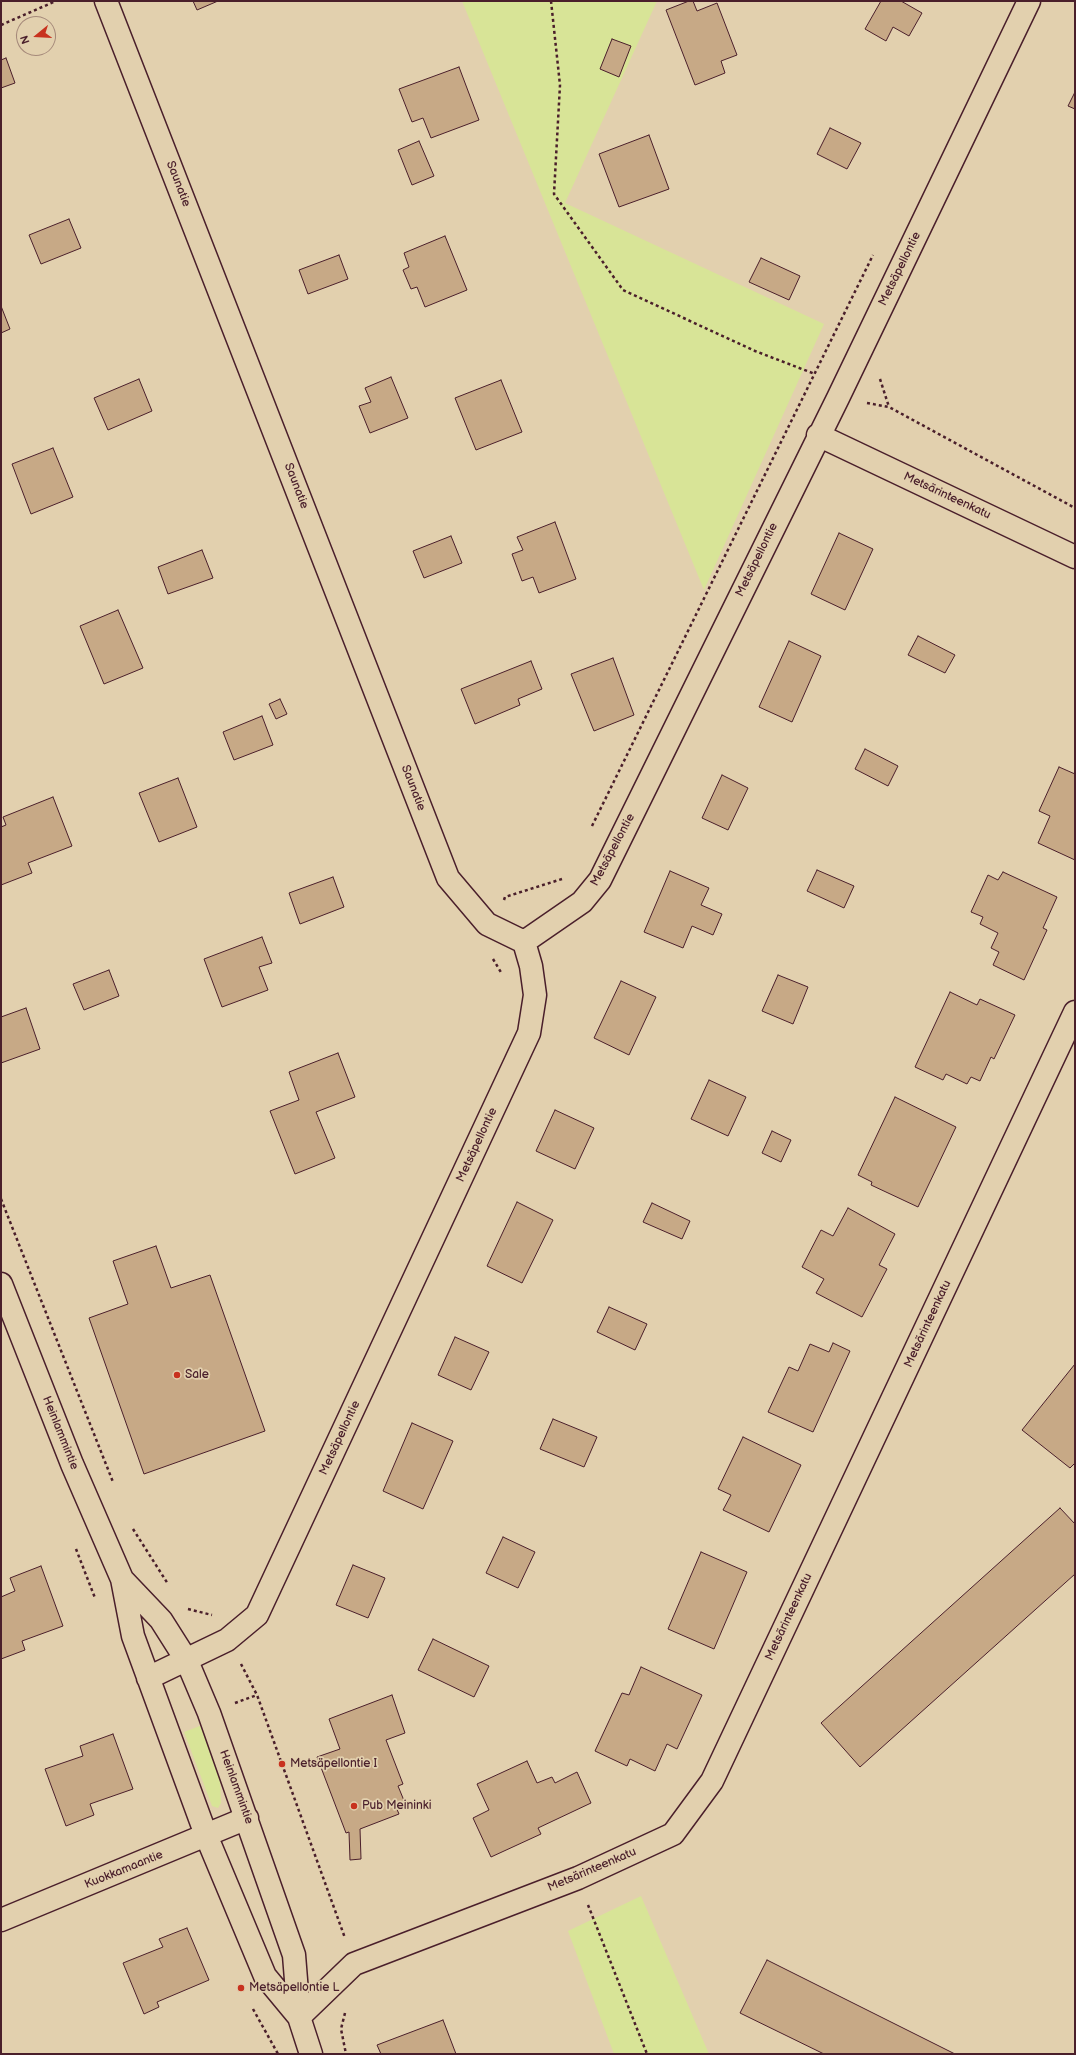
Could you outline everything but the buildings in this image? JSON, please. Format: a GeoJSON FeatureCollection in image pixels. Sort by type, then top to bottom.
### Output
{"type":"FeatureCollection","features":[{"type":"Feature","properties":{"kind":"street","name":"Saunatie"},"geometry":{"type":"LineString","coordinates":[[106,1],[448,878],[488,924],[524,942]]}},
{"type":"Feature","properties":{"kind":"street","name":"Metsäpellontie"},"geometry":{"type":"LineString","coordinates":[[148,1678],[187,1661],[227,1640],[257,1615],[530,1032],[535,995],[531,966],[524,942],[582,902],[600,880],[818,435],[838,398],[1029,1]]}},
{"type":"Feature","properties":{"kind":"street","name":"Metsärinteenkatu"},"geometry":{"type":"LineString","coordinates":[[818,435],[1075,556]]}},
{"type":"Feature","properties":{"kind":"street","name":"Metsärinteenkatu"},"geometry":{"type":"LineString","coordinates":[[299,2017],[354,1964],[578,1878],[673,1834],[712,1781],[1075,1012]]}},
{"type":"Feature","properties":{"kind":"street","name":"Heinlammintie"},"geometry":{"type":"LineString","coordinates":[[1,1284],[72,1464],[122,1579],[133,1636],[206,1836],[265,1976],[299,2017]]}},
{"type":"Feature","properties":{"kind":"street","name":"Heinlammintie"},"geometry":{"type":"LineString","coordinates":[[122,1579],[161,1620],[187,1661],[209,1713],[248,1818],[294,1955],[299,2017],[311,2054]]}},
{"type":"Feature","properties":{"kind":"street","name":"Kuokkamaantie"},"geometry":{"type":"LineString","coordinates":[[1,1920],[248,1818]]}},
{"type":"Feature","properties":{"kind":"path"},"geometry":{"type":"LineString","coordinates":[[1,25],[56,1]]}},
{"type":"Feature","properties":{"kind":"path"},"geometry":{"type":"LineString","coordinates":[[551,1],[560,85],[554,194],[623,290],[755,351],[815,374]]}},
{"type":"Feature","properties":{"kind":"path"},"geometry":{"type":"LineString","coordinates":[[808,388],[838,398],[889,407],[1075,508]]}},
{"type":"Feature","properties":{"kind":"path"},"geometry":{"type":"LineString","coordinates":[[578,1878],[646,2054]]}},
{"type":"Feature","properties":{"kind":"green space"},"geometry":{"type":"Polygon","coordinates":[[[462,1],[657,1],[565,203],[824,324],[704,590],[462,1]]]}},
{"type":"Feature","properties":{"kind":"green space"},"geometry":{"type":"Polygon","coordinates":[[[205,1724],[220,1776],[221,1803],[218,1808],[212,1806],[184,1732],[205,1724]]]}},
{"type":"Feature","properties":{"kind":"green space"},"geometry":{"type":"Polygon","coordinates":[[[641,1896],[709,2054],[614,2054],[568,1931],[641,1896]]]}},
{"type":"Feature","properties":{"kind":"place","name":"Sale"},"geometry":{"type":"Point","coordinates":[177,1375]}},
{"type":"Feature","properties":{"kind":"place","name":"Metsäpellontie I"},"geometry":{"type":"Point","coordinates":[282,1764]}},
{"type":"Feature","properties":{"kind":"place","name":"Pub Meininki"},"geometry":{"type":"Point","coordinates":[354,1806]}},
{"type":"Feature","properties":{"kind":"place","name":"Metsäpellontie L"},"geometry":{"type":"Point","coordinates":[241,1988]}}]}
